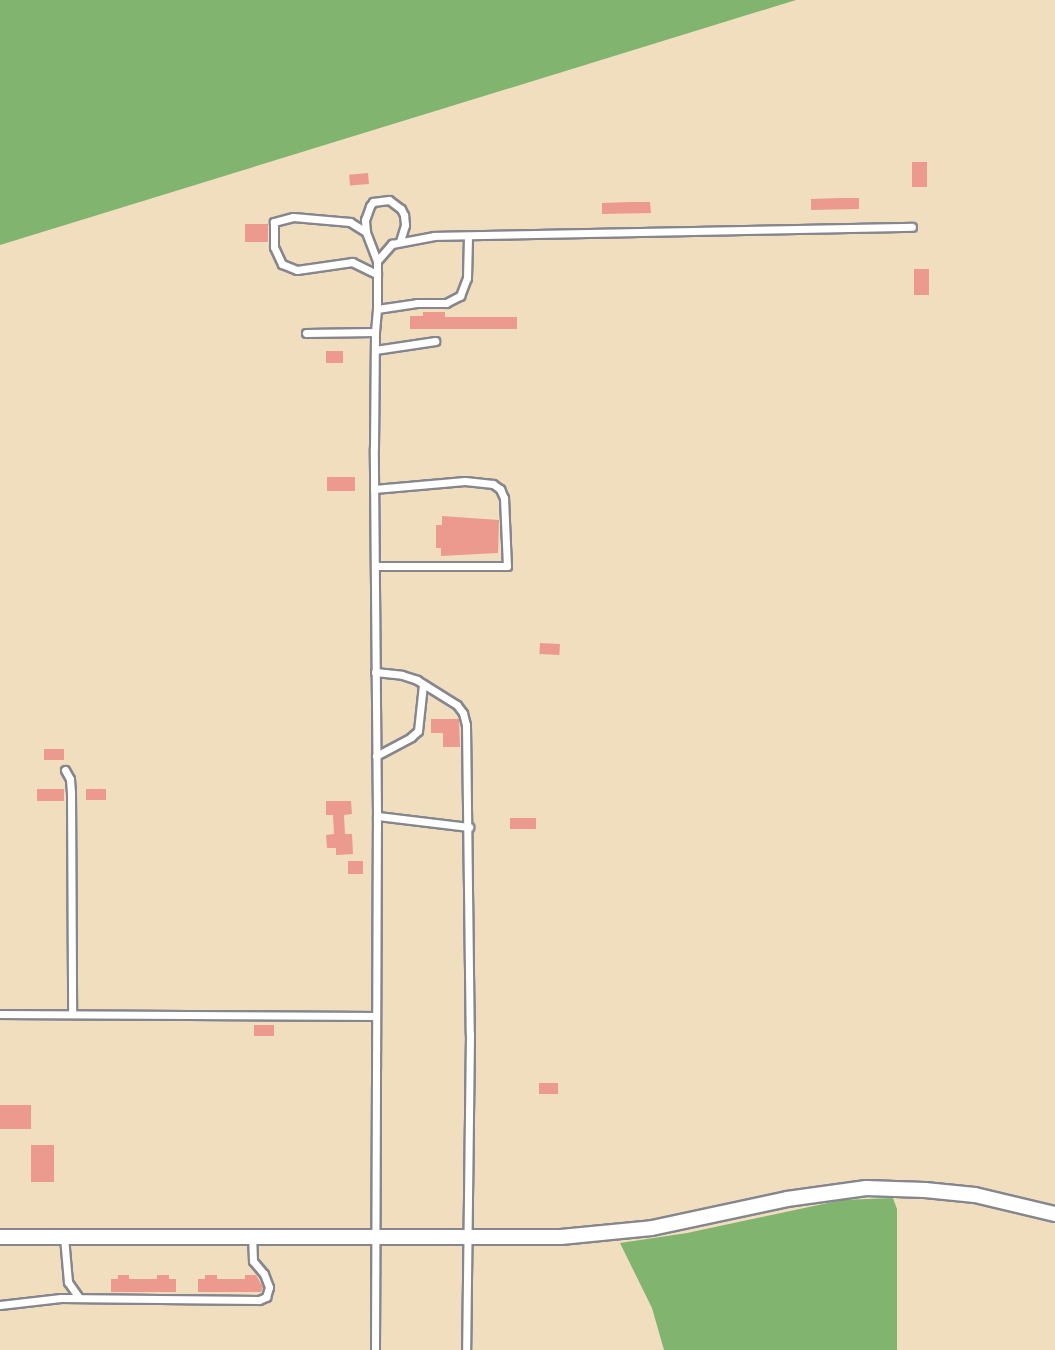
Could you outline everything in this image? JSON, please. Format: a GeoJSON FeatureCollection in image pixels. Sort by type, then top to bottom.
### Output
{"type":"FeatureCollection","features":[{"type":"Feature","properties":{"kind":"street"},"geometry":{"type":"LineString","coordinates":[[0,1237],[561,1237],[652,1228],[787,1199],[866,1188],[925,1190],[975,1196],[1055,1214]]}},
{"type":"Feature","properties":{"kind":"lane"},"geometry":{"type":"LineString","coordinates":[[375,1350],[377,816],[374,489],[377,261],[366,232],[365,220],[373,202],[389,200],[401,208],[405,225],[400,241]]}},
{"type":"Feature","properties":{"kind":"lane"},"geometry":{"type":"LineString","coordinates":[[366,232],[343,220],[293,217],[274,222],[274,247],[282,264],[297,270],[352,261],[377,274]]}},
{"type":"Feature","properties":{"kind":"lane"},"geometry":{"type":"LineString","coordinates":[[377,261],[392,244],[434,236],[468,237],[594,231],[912,227]]}},
{"type":"Feature","properties":{"kind":"lane"},"geometry":{"type":"LineString","coordinates":[[377,309],[417,303],[446,303],[460,296],[467,278],[468,237]]}},
{"type":"Feature","properties":{"kind":"lane"},"geometry":{"type":"LineString","coordinates":[[306,333],[375,332]]}},
{"type":"Feature","properties":{"kind":"lane"},"geometry":{"type":"LineString","coordinates":[[375,350],[435,341]]}},
{"type":"Feature","properties":{"kind":"lane"},"geometry":{"type":"LineString","coordinates":[[374,489],[465,481],[493,484],[500,489],[504,498],[507,566],[375,566]]}},
{"type":"Feature","properties":{"kind":"lane"},"geometry":{"type":"LineString","coordinates":[[375,672],[402,675],[423,684],[457,705],[463,713],[469,767],[470,1034],[466,1350]]}},
{"type":"Feature","properties":{"kind":"lane"},"geometry":{"type":"LineString","coordinates":[[376,756],[411,737],[418,730],[423,684]]}},
{"type":"Feature","properties":{"kind":"lane"},"geometry":{"type":"LineString","coordinates":[[65,770],[70,779],[72,792],[72,1014]]}},
{"type":"Feature","properties":{"kind":"lane"},"geometry":{"type":"LineString","coordinates":[[377,816],[469,827]]}},
{"type":"Feature","properties":{"kind":"lane"},"geometry":{"type":"LineString","coordinates":[[0,1014],[375,1016]]}},
{"type":"Feature","properties":{"kind":"lane"},"geometry":{"type":"LineString","coordinates":[[64,1237],[68,1282],[79,1298]]}},
{"type":"Feature","properties":{"kind":"lane"},"geometry":{"type":"LineString","coordinates":[[0,1305],[79,1298],[259,1300],[266,1297],[269,1287],[264,1274],[253,1261],[252,1237]]}},
{"type":"Feature","properties":{"kind":"green space"},"geometry":{"type":"Polygon","coordinates":[[[0,0],[796,0],[0,245],[0,0]]]}},
{"type":"Feature","properties":{"kind":"green space"},"geometry":{"type":"Polygon","coordinates":[[[893,1198],[897,1209],[897,1350],[664,1350],[652,1308],[620,1243],[687,1233],[842,1200],[893,1198]]]}},
{"type":"Feature","properties":{"kind":"building"},"geometry":{"type":"Polygon","coordinates":[[[912,162],[927,162],[927,187],[912,187],[912,162]]]}},
{"type":"Feature","properties":{"kind":"building"},"geometry":{"type":"Polygon","coordinates":[[[368,173],[369,184],[350,186],[349,175],[368,173]]]}},
{"type":"Feature","properties":{"kind":"building"},"geometry":{"type":"Polygon","coordinates":[[[859,198],[859,209],[811,210],[811,199],[859,198]]]}},
{"type":"Feature","properties":{"kind":"building"},"geometry":{"type":"Polygon","coordinates":[[[650,202],[651,213],[602,214],[602,203],[650,202]]]}},
{"type":"Feature","properties":{"kind":"building"},"geometry":{"type":"Polygon","coordinates":[[[245,224],[268,224],[268,242],[245,242],[245,224]]]}},
{"type":"Feature","properties":{"kind":"building"},"geometry":{"type":"Polygon","coordinates":[[[914,269],[929,269],[929,295],[914,295],[914,269]]]}},
{"type":"Feature","properties":{"kind":"building"},"geometry":{"type":"Polygon","coordinates":[[[423,312],[445,312],[445,317],[517,317],[517,329],[410,329],[410,316],[423,316],[423,312]]]}},
{"type":"Feature","properties":{"kind":"building"},"geometry":{"type":"Polygon","coordinates":[[[326,351],[343,351],[343,363],[326,363],[326,351]]]}},
{"type":"Feature","properties":{"kind":"building"},"geometry":{"type":"Polygon","coordinates":[[[327,477],[355,477],[355,491],[327,491],[327,477]]]}},
{"type":"Feature","properties":{"kind":"building"},"geometry":{"type":"Polygon","coordinates":[[[442,516],[499,520],[498,553],[441,556],[441,548],[436,548],[436,525],[442,525],[442,516]]]}},
{"type":"Feature","properties":{"kind":"building"},"geometry":{"type":"Polygon","coordinates":[[[540,643],[560,644],[559,655],[539,654],[540,643]]]}},
{"type":"Feature","properties":{"kind":"building"},"geometry":{"type":"Polygon","coordinates":[[[431,719],[459,719],[460,747],[443,747],[443,733],[431,733],[431,719]]]}},
{"type":"Feature","properties":{"kind":"building"},"geometry":{"type":"Polygon","coordinates":[[[44,749],[64,749],[64,760],[44,760],[44,749]]]}},
{"type":"Feature","properties":{"kind":"building"},"geometry":{"type":"Polygon","coordinates":[[[37,789],[64,789],[64,801],[37,801],[37,789]]]}},
{"type":"Feature","properties":{"kind":"building"},"geometry":{"type":"Polygon","coordinates":[[[86,789],[106,789],[106,800],[86,800],[86,789]]]}},
{"type":"Feature","properties":{"kind":"building"},"geometry":{"type":"Polygon","coordinates":[[[326,801],[351,801],[352,814],[344,815],[345,834],[352,834],[353,854],[336,855],[336,848],[327,848],[326,835],[334,834],[333,815],[326,815],[326,801]]]}},
{"type":"Feature","properties":{"kind":"building"},"geometry":{"type":"Polygon","coordinates":[[[510,818],[536,818],[536,829],[510,829],[510,818]]]}},
{"type":"Feature","properties":{"kind":"building"},"geometry":{"type":"Polygon","coordinates":[[[348,861],[363,861],[363,874],[348,874],[348,861]]]}},
{"type":"Feature","properties":{"kind":"building"},"geometry":{"type":"Polygon","coordinates":[[[254,1025],[274,1025],[274,1036],[254,1036],[254,1025]]]}},
{"type":"Feature","properties":{"kind":"building"},"geometry":{"type":"Polygon","coordinates":[[[539,1083],[558,1083],[558,1094],[539,1094],[539,1083]]]}},
{"type":"Feature","properties":{"kind":"building"},"geometry":{"type":"Polygon","coordinates":[[[0,1105],[31,1105],[31,1129],[0,1129],[0,1105]]]}},
{"type":"Feature","properties":{"kind":"building"},"geometry":{"type":"Polygon","coordinates":[[[31,1145],[54,1145],[54,1182],[31,1182],[31,1145]]]}},
{"type":"Feature","properties":{"kind":"building"},"geometry":{"type":"Polygon","coordinates":[[[118,1275],[129,1275],[129,1279],[157,1279],[157,1275],[169,1275],[169,1279],[176,1279],[176,1292],[111,1292],[111,1279],[118,1279],[118,1275]]]}},
{"type":"Feature","properties":{"kind":"building"},"geometry":{"type":"Polygon","coordinates":[[[205,1275],[217,1275],[217,1279],[245,1279],[245,1275],[256,1275],[263,1287],[261,1292],[198,1292],[198,1279],[205,1279],[205,1275]]]}}]}
